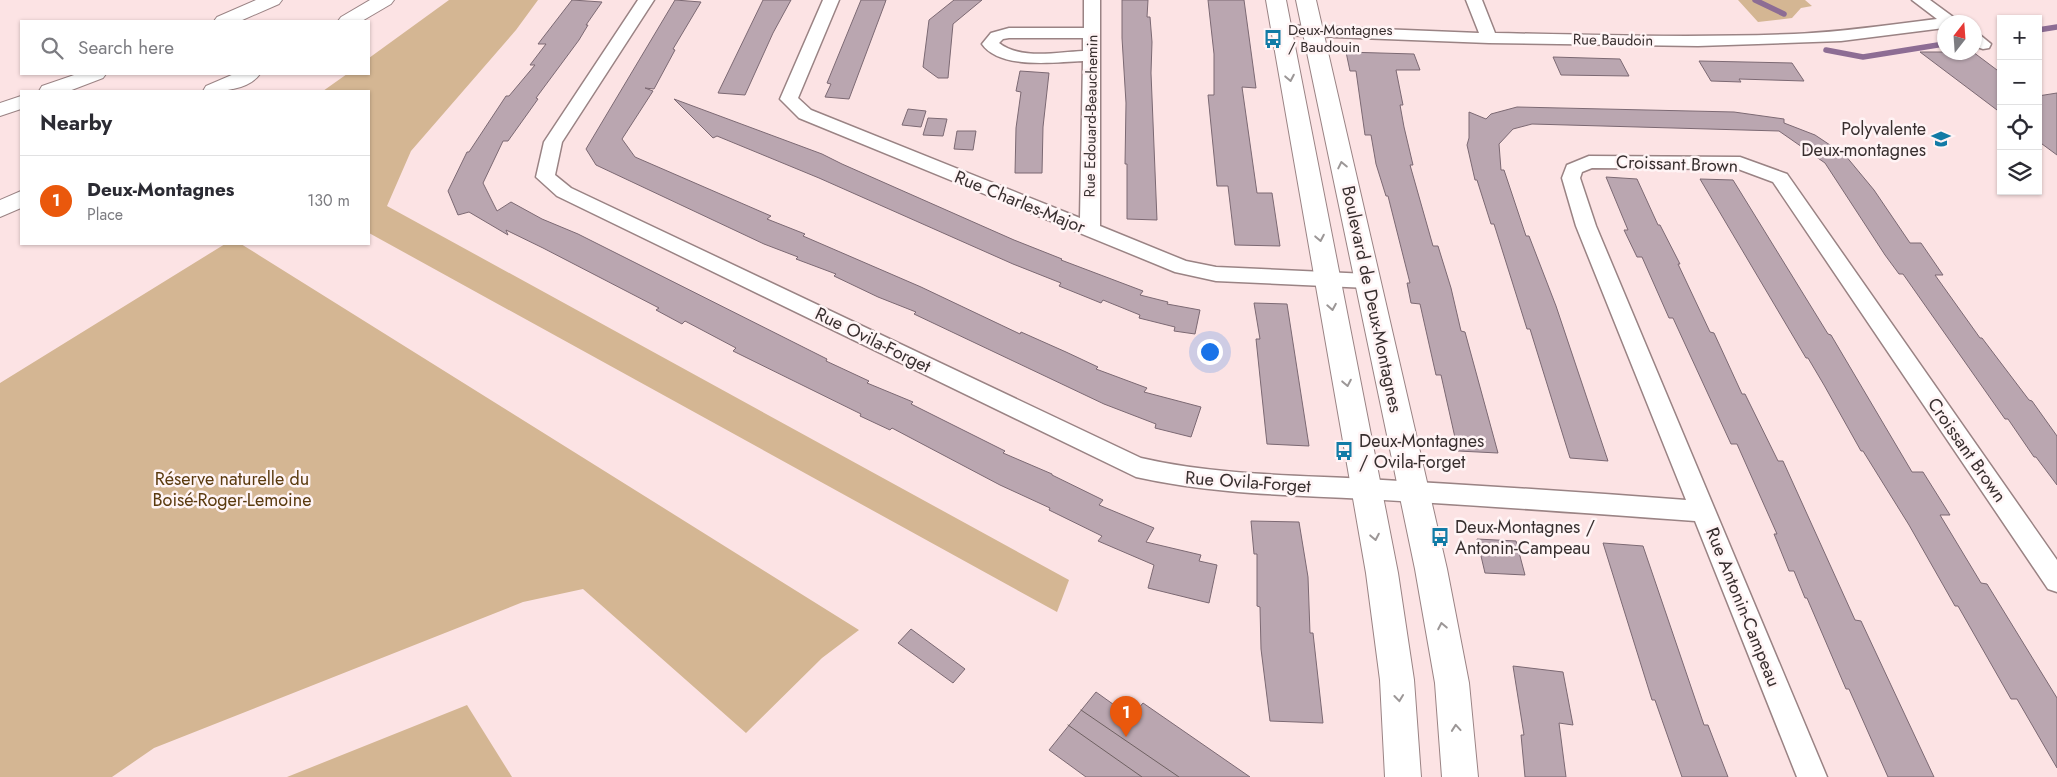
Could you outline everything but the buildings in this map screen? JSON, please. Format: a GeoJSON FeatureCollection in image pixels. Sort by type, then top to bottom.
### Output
{"type":"FeatureCollection","features":[{"type":"Feature","properties":{"kind":"main road"},"geometry":{"type":"LineString","coordinates":[[226,20],[272,0]]}},
{"type":"Feature","properties":{"kind":"main road","name":"Boulevard de Deux-Montagnes"},"geometry":{"type":"LineString","coordinates":[[1276,0],[1392,633],[1400,710],[1403,777]]}},
{"type":"Feature","properties":{"kind":"main road","name":"Boulevard de Deux-Montagnes"},"geometry":{"type":"LineString","coordinates":[[1306,0],[1415,493],[1450,674],[1460,777]]}},
{"type":"Feature","properties":{"kind":"main road"},"geometry":{"type":"LineString","coordinates":[[351,20],[377,4]]}},
{"type":"Feature","properties":{"kind":"main road"},"geometry":{"type":"LineString","coordinates":[[53,90],[93,75]]}},
{"type":"Feature","properties":{"kind":"main road"},"geometry":{"type":"LineString","coordinates":[[216,90],[248,75]]}},
{"type":"Feature","properties":{"kind":"main road"},"geometry":{"type":"LineString","coordinates":[[239,90],[265,75]]}},
{"type":"Feature","properties":{"kind":"main road"},"geometry":{"type":"LineString","coordinates":[[0,189],[20,180]]}},
{"type":"Feature","properties":{"kind":"main road"},"geometry":{"type":"LineString","coordinates":[[0,209],[20,199]]}},
{"type":"Feature","properties":{"kind":"street","name":"Rue Ovila-Forget"},"geometry":{"type":"LineString","coordinates":[[646,0],[553,142],[545,177],[564,192],[1136,467],[1170,475],[1230,483],[1415,493]]}},
{"type":"Feature","properties":{"kind":"street","name":"Rue Charles-Major"},"geometry":{"type":"LineString","coordinates":[[831,0],[789,99],[805,114],[1182,267],[1208,273],[1368,281]]}},
{"type":"Feature","properties":{"kind":"street","name":"Rue Edouard-Beauchemin"},"geometry":{"type":"LineString","coordinates":[[1090,231],[1092,0]]}},
{"type":"Feature","properties":{"kind":"street"},"geometry":{"type":"LineString","coordinates":[[1474,0],[1489,38]]}},
{"type":"Feature","properties":{"kind":"street"},"geometry":{"type":"LineString","coordinates":[[1920,0],[1942,15]]}},
{"type":"Feature","properties":{"kind":"street","name":"Rue Baudoin"},"geometry":{"type":"LineString","coordinates":[[1282,30],[1489,38],[1698,41],[1841,36],[1937,24]]}},
{"type":"Feature","properties":{"kind":"street"},"geometry":{"type":"LineString","coordinates":[[1092,33],[1010,33],[997,36],[990,44],[996,51],[1018,57],[1092,55]]}},
{"type":"Feature","properties":{"kind":"street","name":"Croissant Brown"},"geometry":{"type":"LineString","coordinates":[[1704,512],[1586,226],[1571,178],[1574,169],[1589,162],[1740,163],[1780,178],[2057,581]]}},
{"type":"Feature","properties":{"kind":"street","name":"Rue Antonin-Campeau"},"geometry":{"type":"LineString","coordinates":[[1415,493],[1704,512],[1812,777]]}},
{"type":"Feature","properties":{"kind":"green space"},"geometry":{"type":"Polygon","coordinates":[[[449,0],[538,0],[516,30],[411,151],[387,206],[1069,580],[1057,612],[370,234],[370,90],[324,90],[346,75],[370,75],[370,57],[449,0]]]}},
{"type":"Feature","properties":{"kind":"green space"},"geometry":{"type":"Polygon","coordinates":[[[1738,0],[1805,0],[1812,6],[1801,8],[1792,18],[1758,22],[1738,0]]]}},
{"type":"Feature","properties":{"kind":"green space","name":"Réserve naturelle du Boisé-Roger-Lemoine"},"geometry":{"type":"Polygon","coordinates":[[[223,245],[243,245],[859,630],[822,658],[746,733],[583,589],[523,602],[154,748],[112,777],[0,777],[0,383],[223,245]]]}},
{"type":"Feature","properties":{"kind":"green space"},"geometry":{"type":"Polygon","coordinates":[[[467,705],[512,777],[287,777],[467,705]]]}},
{"type":"Feature","properties":{"kind":"waterway"},"geometry":{"type":"LineString","coordinates":[[1755,0],[1784,14]]}},
{"type":"Feature","properties":{"kind":"waterway"},"geometry":{"type":"LineString","coordinates":[[2042,29],[2057,27]]}},
{"type":"Feature","properties":{"kind":"waterway"},"geometry":{"type":"LineString","coordinates":[[1826,50],[1863,57],[1937,45]]}},
{"type":"Feature","properties":{"kind":"tram line"},"geometry":{"type":"LineString","coordinates":[[1081,710],[1179,777]]}},
{"type":"Feature","properties":{"kind":"tram line"},"geometry":{"type":"LineString","coordinates":[[1068,725],[1142,777]]}},
{"type":"Feature","properties":{"kind":"place","name":"Deux-Montagnes / Baudouin"},"geometry":{"type":"Point","coordinates":[1273,39]}},
{"type":"Feature","properties":{"kind":"place","name":"Polyvalente Deux-montagnes"},"geometry":{"type":"Point","coordinates":[1941,139]}},
{"type":"Feature","properties":{"kind":"place","name":"Deux-Montagnes / Ovila-Forget"},"geometry":{"type":"Point","coordinates":[1344,451]}},
{"type":"Feature","properties":{"kind":"place","name":"Deux-Montagnes / Antonin-Campeau"},"geometry":{"type":"Point","coordinates":[1440,537]}},
{"type":"Feature","properties":{"kind":"place","name":"Deux-Montagnes"},"geometry":{"type":"Point","coordinates":[1126,737]}}]}
